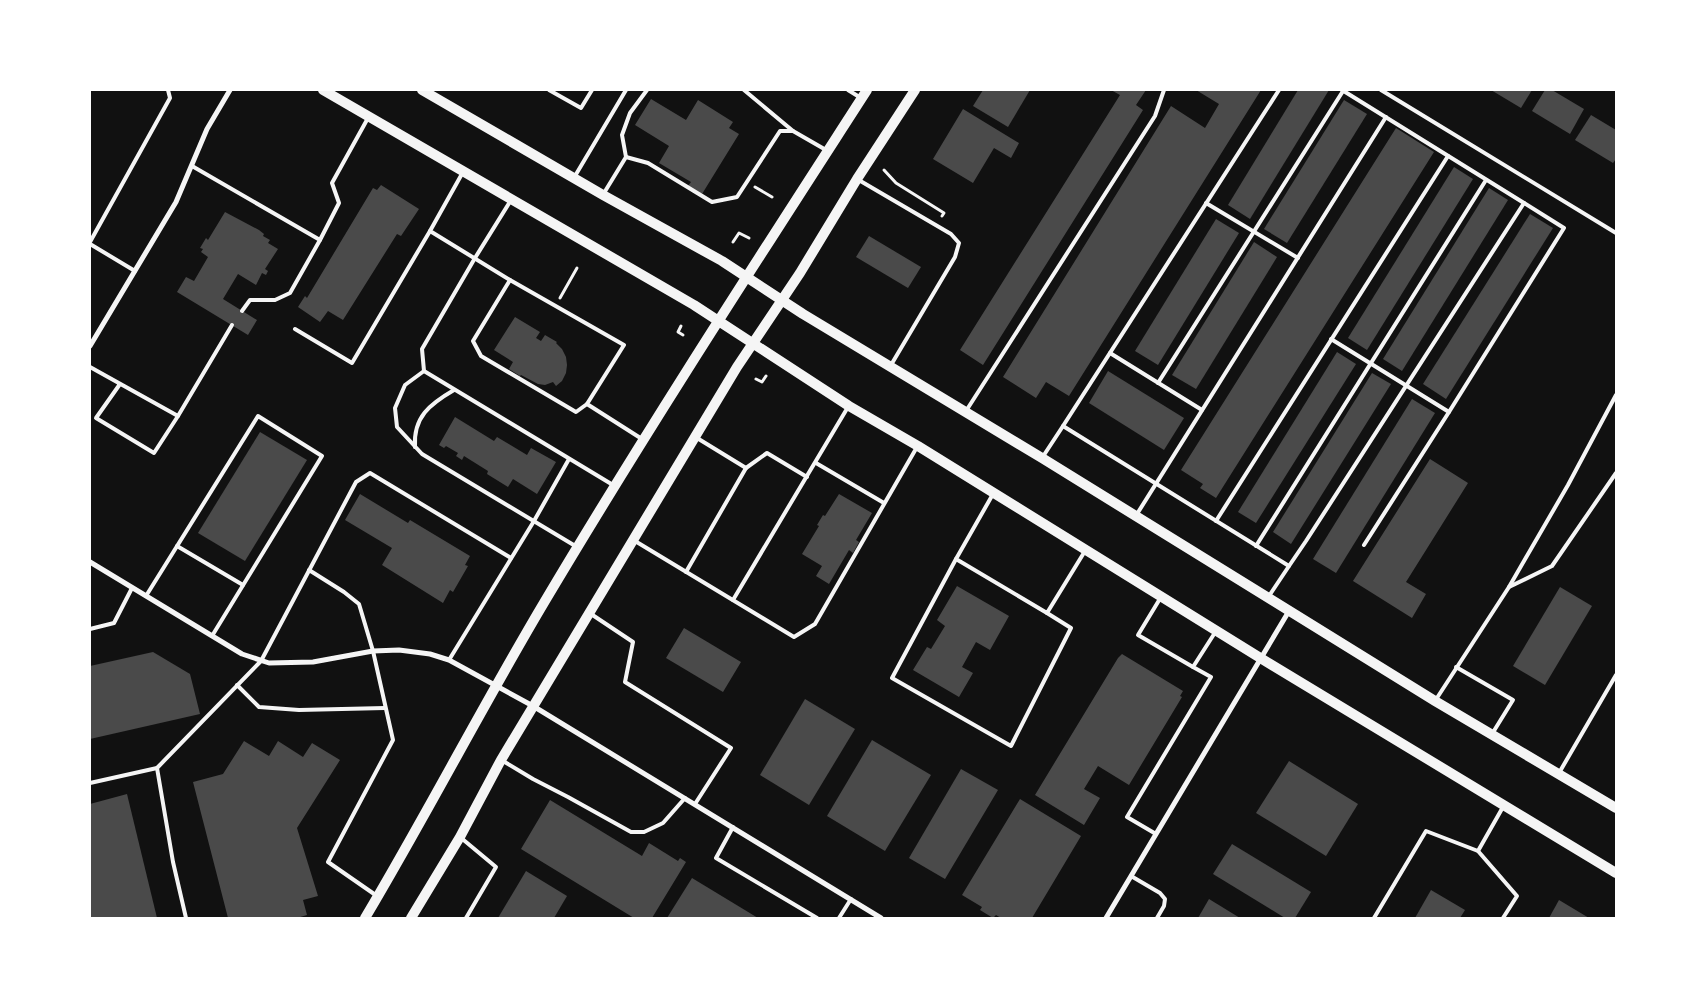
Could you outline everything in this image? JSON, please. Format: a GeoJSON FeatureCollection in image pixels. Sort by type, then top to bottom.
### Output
{"type":"FeatureCollection","features":[{"type":"Feature","properties":{"kind":"main road"},"geometry":{"type":"LineString","coordinates":[[323,90],[685,301],[849,406],[918,446],[1216,631],[1616,873]]}},
{"type":"Feature","properties":{"kind":"main road"},"geometry":{"type":"LineString","coordinates":[[422,90],[433,93],[603,195],[722,261],[781,301],[1042,458],[1289,612],[1616,808]]}},
{"type":"Feature","properties":{"kind":"main road"},"geometry":{"type":"LineString","coordinates":[[411,918],[460,837],[501,760],[695,437],[752,344],[915,90]]}},
{"type":"Feature","properties":{"kind":"main road"},"geometry":{"type":"LineString","coordinates":[[365,918],[496,684],[577,547],[717,321],[864,94]]}},
{"type":"Feature","properties":{"kind":"street"},"geometry":{"type":"LineString","coordinates":[[90,346],[176,202],[207,129],[230,90]]}},
{"type":"Feature","properties":{"kind":"street"},"geometry":{"type":"LineString","coordinates":[[90,562],[242,654],[269,664],[313,662],[373,651],[399,650],[430,654],[449,660],[496,684],[533,706],[880,918]]}},
{"type":"Feature","properties":{"kind":"street"},"geometry":{"type":"LineString","coordinates":[[1106,918],[1289,612]]}},
{"type":"Feature","properties":{"kind":"lane"},"geometry":{"type":"LineString","coordinates":[[135,271],[90,243],[170,98],[168,90]]}},
{"type":"Feature","properties":{"kind":"lane"},"geometry":{"type":"LineString","coordinates":[[549,90],[581,108],[592,90]]}},
{"type":"Feature","properties":{"kind":"lane"},"geometry":{"type":"LineString","coordinates":[[574,178],[626,90]]}},
{"type":"Feature","properties":{"kind":"lane"},"geometry":{"type":"LineString","coordinates":[[603,195],[626,157],[622,135],[630,113],[647,90]]}},
{"type":"Feature","properties":{"kind":"lane"},"geometry":{"type":"LineString","coordinates":[[744,90],[793,131],[828,151]]}},
{"type":"Feature","properties":{"kind":"lane"},"geometry":{"type":"LineString","coordinates":[[848,90],[864,94]]}},
{"type":"Feature","properties":{"kind":"lane"},"geometry":{"type":"LineString","coordinates":[[965,412],[1155,116],[1164,90]]}},
{"type":"Feature","properties":{"kind":"lane"},"geometry":{"type":"LineString","coordinates":[[1042,458],[1279,90]]}},
{"type":"Feature","properties":{"kind":"lane"},"geometry":{"type":"LineString","coordinates":[[1158,383],[1343,90],[1564,228],[1364,545]]}},
{"type":"Feature","properties":{"kind":"lane"},"geometry":{"type":"LineString","coordinates":[[1381,90],[1616,234]]}},
{"type":"Feature","properties":{"kind":"lane"},"geometry":{"type":"LineString","coordinates":[[242,311],[250,300],[275,300],[290,293],[339,204],[332,183],[369,116]]}},
{"type":"Feature","properties":{"kind":"lane"},"geometry":{"type":"LineString","coordinates":[[1136,516],[1386,117]]}},
{"type":"Feature","properties":{"kind":"lane"},"geometry":{"type":"LineString","coordinates":[[626,157],[648,163],[712,202],[737,196],[780,131],[793,131]]}},
{"type":"Feature","properties":{"kind":"lane"},"geometry":{"type":"LineString","coordinates":[[1216,521],[1448,156]]}},
{"type":"Feature","properties":{"kind":"lane"},"geometry":{"type":"LineString","coordinates":[[192,166],[320,240]]}},
{"type":"Feature","properties":{"kind":"lane"},"geometry":{"type":"LineString","coordinates":[[295,330],[352,363],[464,171]]}},
{"type":"Feature","properties":{"kind":"lane"},"geometry":{"type":"LineString","coordinates":[[857,179],[937,225],[951,234],[959,243],[955,257],[890,366]]}},
{"type":"Feature","properties":{"kind":"lane"},"geometry":{"type":"LineString","coordinates":[[1256,546],[1486,180]]}},
{"type":"Feature","properties":{"kind":"lane"},"geometry":{"type":"LineString","coordinates":[[424,371],[422,349],[474,258],[511,200]]}},
{"type":"Feature","properties":{"kind":"lane"},"geometry":{"type":"LineString","coordinates":[[1206,202],[1298,258]]}},
{"type":"Feature","properties":{"kind":"lane"},"geometry":{"type":"LineString","coordinates":[[1268,598],[1524,203]]}},
{"type":"Feature","properties":{"kind":"lane"},"geometry":{"type":"LineString","coordinates":[[430,231],[510,280],[624,345],[587,404],[576,412],[481,356],[473,341],[510,280]]}},
{"type":"Feature","properties":{"kind":"lane"},"geometry":{"type":"LineString","coordinates":[[120,384],[96,418],[154,453],[232,325]]}},
{"type":"Feature","properties":{"kind":"lane"},"geometry":{"type":"LineString","coordinates":[[1331,339],[1449,412]]}},
{"type":"Feature","properties":{"kind":"lane"},"geometry":{"type":"LineString","coordinates":[[1110,353],[1202,410]]}},
{"type":"Feature","properties":{"kind":"lane"},"geometry":{"type":"LineString","coordinates":[[90,367],[178,416]]}},
{"type":"Feature","properties":{"kind":"lane"},"geometry":{"type":"LineString","coordinates":[[424,371],[615,486]]}},
{"type":"Feature","properties":{"kind":"lane"},"geometry":{"type":"LineString","coordinates":[[424,371],[405,385],[395,408],[397,427],[415,448],[577,547]]}},
{"type":"Feature","properties":{"kind":"lane"},"geometry":{"type":"LineString","coordinates":[[415,448],[414,433],[423,414],[436,400],[454,390]]}},
{"type":"Feature","properties":{"kind":"lane"},"geometry":{"type":"LineString","coordinates":[[1435,701],[1509,587],[1568,485],[1606,410],[1616,395]]}},
{"type":"Feature","properties":{"kind":"lane"},"geometry":{"type":"LineString","coordinates":[[587,404],[644,440]]}},
{"type":"Feature","properties":{"kind":"lane"},"geometry":{"type":"LineString","coordinates":[[733,600],[849,406]]}},
{"type":"Feature","properties":{"kind":"lane"},"geometry":{"type":"LineString","coordinates":[[146,596],[258,416],[322,456],[212,636]]}},
{"type":"Feature","properties":{"kind":"lane"},"geometry":{"type":"LineString","coordinates":[[1064,426],[1289,566]]}},
{"type":"Feature","properties":{"kind":"lane"},"geometry":{"type":"LineString","coordinates":[[695,437],[746,468]]}},
{"type":"Feature","properties":{"kind":"lane"},"geometry":{"type":"LineString","coordinates":[[633,540],[794,637],[815,624],[918,446]]}},
{"type":"Feature","properties":{"kind":"lane"},"geometry":{"type":"LineString","coordinates":[[686,572],[746,468],[767,454],[807,477]]}},
{"type":"Feature","properties":{"kind":"lane"},"geometry":{"type":"LineString","coordinates":[[449,660],[534,521],[569,459]]}},
{"type":"Feature","properties":{"kind":"lane"},"geometry":{"type":"LineString","coordinates":[[816,463],[884,503]]}},
{"type":"Feature","properties":{"kind":"lane"},"geometry":{"type":"LineString","coordinates":[[90,783],[157,768],[261,661],[356,482],[370,473],[511,558]]}},
{"type":"Feature","properties":{"kind":"lane"},"geometry":{"type":"LineString","coordinates":[[1509,587],[1552,566],[1616,473]]}},
{"type":"Feature","properties":{"kind":"lane"},"geometry":{"type":"LineString","coordinates":[[956,559],[1071,628],[1011,746],[892,678],[956,559],[993,493]]}},
{"type":"Feature","properties":{"kind":"lane"},"geometry":{"type":"LineString","coordinates":[[177,546],[243,585]]}},
{"type":"Feature","properties":{"kind":"lane"},"geometry":{"type":"LineString","coordinates":[[1047,613],[1086,549]]}},
{"type":"Feature","properties":{"kind":"lane"},"geometry":{"type":"LineString","coordinates":[[309,570],[359,604],[373,651],[393,740],[328,862],[377,897]]}},
{"type":"Feature","properties":{"kind":"lane"},"geometry":{"type":"LineString","coordinates":[[90,629],[114,623],[132,588]]}},
{"type":"Feature","properties":{"kind":"lane"},"geometry":{"type":"LineString","coordinates":[[1156,834],[1127,817],[1211,677],[1138,635],[1161,596]]}},
{"type":"Feature","properties":{"kind":"lane"},"geometry":{"type":"LineString","coordinates":[[589,613],[633,642],[625,682],[731,748],[695,804]]}},
{"type":"Feature","properties":{"kind":"lane"},"geometry":{"type":"LineString","coordinates":[[1193,667],[1216,631]]}},
{"type":"Feature","properties":{"kind":"lane"},"geometry":{"type":"LineString","coordinates":[[1456,668],[1513,700],[1492,734]]}},
{"type":"Feature","properties":{"kind":"lane"},"geometry":{"type":"LineString","coordinates":[[1558,774],[1616,676]]}},
{"type":"Feature","properties":{"kind":"lane"},"geometry":{"type":"LineString","coordinates":[[237,685],[259,707],[299,710],[385,708]]}},
{"type":"Feature","properties":{"kind":"lane"},"geometry":{"type":"LineString","coordinates":[[501,760],[631,832],[644,832],[663,823],[685,798]]}},
{"type":"Feature","properties":{"kind":"lane"},"geometry":{"type":"LineString","coordinates":[[157,768],[173,862],[186,918]]}},
{"type":"Feature","properties":{"kind":"lane"},"geometry":{"type":"LineString","coordinates":[[1478,851],[1504,806]]}},
{"type":"Feature","properties":{"kind":"lane"},"geometry":{"type":"LineString","coordinates":[[733,827],[716,858],[817,918]]}},
{"type":"Feature","properties":{"kind":"lane"},"geometry":{"type":"LineString","coordinates":[[1374,918],[1426,831],[1478,851],[1517,896],[1503,918]]}},
{"type":"Feature","properties":{"kind":"lane"},"geometry":{"type":"LineString","coordinates":[[460,837],[496,867],[466,918]]}},
{"type":"Feature","properties":{"kind":"lane"},"geometry":{"type":"LineString","coordinates":[[1131,876],[1160,893],[1165,899],[1164,906],[1157,918]]}},
{"type":"Feature","properties":{"kind":"lane"},"geometry":{"type":"LineString","coordinates":[[839,918],[851,899]]}},
{"type":"Feature","properties":{"kind":"path"},"geometry":{"type":"LineString","coordinates":[[884,170],[896,183],[944,213],[937,225]]}},
{"type":"Feature","properties":{"kind":"path"},"geometry":{"type":"LineString","coordinates":[[746,181],[772,197]]}},
{"type":"Feature","properties":{"kind":"path"},"geometry":{"type":"LineString","coordinates":[[733,242],[739,233],[748,238]]}},
{"type":"Feature","properties":{"kind":"path"},"geometry":{"type":"LineString","coordinates":[[555,306],[577,268]]}},
{"type":"Feature","properties":{"kind":"path"},"geometry":{"type":"LineString","coordinates":[[681,326],[678,332],[683,335]]}},
{"type":"Feature","properties":{"kind":"path"},"geometry":{"type":"LineString","coordinates":[[756,378],[762,382],[766,376]]}},
{"type":"Feature","properties":{"kind":"building"},"geometry":{"type":"Polygon","coordinates":[[[983,90],[1030,90],[1008,127],[973,106],[983,90]]]}},
{"type":"Feature","properties":{"kind":"building"},"geometry":{"type":"Polygon","coordinates":[[[1111,90],[1146,90],[1136,105],[1143,110],[983,365],[960,350],[1120,95],[1111,90]]]}},
{"type":"Feature","properties":{"kind":"building"},"geometry":{"type":"Polygon","coordinates":[[[1196,90],[1261,90],[1069,396],[1046,382],[1036,398],[1003,377],[1171,106],[1205,128],[1219,104],[1196,90]]]}},
{"type":"Feature","properties":{"kind":"building"},"geometry":{"type":"Polygon","coordinates":[[[1298,90],[1329,90],[1250,219],[1228,205],[1298,90]]]}},
{"type":"Feature","properties":{"kind":"building"},"geometry":{"type":"Polygon","coordinates":[[[1491,90],[1532,90],[1521,108],[1491,90]]]}},
{"type":"Feature","properties":{"kind":"building"},"geometry":{"type":"Polygon","coordinates":[[[1545,90],[1552,90],[1584,109],[1570,134],[1532,111],[1545,90]]]}},
{"type":"Feature","properties":{"kind":"building"},"geometry":{"type":"Polygon","coordinates":[[[651,99],[686,120],[698,100],[733,122],[729,128],[739,134],[702,194],[688,186],[691,182],[659,163],[669,146],[635,125],[651,99]]]}},
{"type":"Feature","properties":{"kind":"building"},"geometry":{"type":"Polygon","coordinates":[[[1344,100],[1367,114],[1287,243],[1264,229],[1344,100]]]}},
{"type":"Feature","properties":{"kind":"building"},"geometry":{"type":"Polygon","coordinates":[[[963,109],[1019,143],[1011,158],[994,148],[973,183],[933,159],[963,109]]]}},
{"type":"Feature","properties":{"kind":"building"},"geometry":{"type":"Polygon","coordinates":[[[1591,115],[1616,130],[1616,159],[1613,163],[1575,140],[1591,115]]]}},
{"type":"Feature","properties":{"kind":"building"},"geometry":{"type":"Polygon","coordinates":[[[1396,128],[1434,152],[1216,498],[1200,488],[1203,484],[1181,470],[1396,128]]]}},
{"type":"Feature","properties":{"kind":"building"},"geometry":{"type":"Polygon","coordinates":[[[1454,167],[1473,179],[1367,350],[1348,338],[1454,167]]]}},
{"type":"Feature","properties":{"kind":"building"},"geometry":{"type":"Polygon","coordinates":[[[381,185],[419,209],[401,236],[397,234],[343,320],[328,311],[320,322],[298,307],[305,296],[307,298],[373,188],[377,190],[381,185]]]}},
{"type":"Feature","properties":{"kind":"building"},"geometry":{"type":"Polygon","coordinates":[[[1489,188],[1508,200],[1402,371],[1383,359],[1489,188]]]}},
{"type":"Feature","properties":{"kind":"building"},"geometry":{"type":"Polygon","coordinates":[[[225,212],[259,230],[264,234],[263,236],[270,240],[268,243],[278,249],[265,269],[268,271],[266,275],[262,273],[256,285],[238,274],[223,299],[257,320],[248,335],[177,292],[186,277],[194,281],[208,257],[201,252],[203,249],[200,248],[206,238],[208,240],[225,212]]]}},
{"type":"Feature","properties":{"kind":"building"},"geometry":{"type":"Polygon","coordinates":[[[1530,214],[1553,228],[1446,399],[1423,384],[1530,214]]]}},
{"type":"Feature","properties":{"kind":"building"},"geometry":{"type":"Polygon","coordinates":[[[1216,219],[1239,233],[1158,365],[1135,351],[1216,219]]]}},
{"type":"Feature","properties":{"kind":"building"},"geometry":{"type":"Polygon","coordinates":[[[869,236],[921,267],[908,288],[856,257],[869,236]]]}},
{"type":"Feature","properties":{"kind":"building"},"geometry":{"type":"Polygon","coordinates":[[[1254,242],[1277,257],[1196,389],[1172,375],[1254,242]]]}},
{"type":"Feature","properties":{"kind":"building"},"geometry":{"type":"Polygon","coordinates":[[[515,317],[540,332],[536,338],[541,341],[545,335],[557,342],[562,349],[566,357],[566,373],[562,381],[556,386],[553,382],[545,385],[538,384],[520,376],[509,369],[513,362],[494,350],[515,317]]]}},
{"type":"Feature","properties":{"kind":"building"},"geometry":{"type":"Polygon","coordinates":[[[1337,352],[1356,364],[1256,523],[1238,512],[1337,352]]]}},
{"type":"Feature","properties":{"kind":"building"},"geometry":{"type":"Polygon","coordinates":[[[1108,371],[1184,418],[1164,450],[1089,403],[1108,371]]]}},
{"type":"Feature","properties":{"kind":"building"},"geometry":{"type":"Polygon","coordinates":[[[1372,373],[1391,384],[1291,544],[1273,532],[1372,373]]]}},
{"type":"Feature","properties":{"kind":"building"},"geometry":{"type":"Polygon","coordinates":[[[1412,399],[1435,413],[1336,573],[1313,559],[1412,399]]]}},
{"type":"Feature","properties":{"kind":"building"},"geometry":{"type":"Polygon","coordinates":[[[455,417],[494,441],[497,437],[527,455],[531,448],[556,462],[537,494],[513,479],[508,487],[487,474],[488,471],[464,456],[462,460],[456,456],[458,453],[446,446],[444,448],[439,445],[455,417]]]}},
{"type":"Feature","properties":{"kind":"building"},"geometry":{"type":"Polygon","coordinates":[[[260,432],[307,460],[245,561],[198,533],[260,432]]]}},
{"type":"Feature","properties":{"kind":"building"},"geometry":{"type":"Polygon","coordinates":[[[1430,459],[1468,483],[1406,582],[1426,594],[1412,618],[1353,581],[1430,459]]]}},
{"type":"Feature","properties":{"kind":"building"},"geometry":{"type":"Polygon","coordinates":[[[360,494],[408,523],[410,520],[470,556],[465,565],[468,566],[453,592],[450,590],[443,603],[382,565],[392,548],[345,520],[360,494]]]}},
{"type":"Feature","properties":{"kind":"building"},"geometry":{"type":"Polygon","coordinates":[[[839,494],[872,513],[856,540],[859,542],[853,553],[849,550],[829,584],[816,576],[822,566],[802,554],[819,526],[817,525],[823,515],[825,516],[839,494]]]}},
{"type":"Feature","properties":{"kind":"building"},"geometry":{"type":"Polygon","coordinates":[[[957,586],[1009,616],[990,650],[976,642],[962,667],[973,673],[959,697],[913,670],[927,647],[931,649],[945,626],[937,620],[957,586]]]}},
{"type":"Feature","properties":{"kind":"building"},"geometry":{"type":"Polygon","coordinates":[[[1560,587],[1592,606],[1545,685],[1513,666],[1560,587]]]}},
{"type":"Feature","properties":{"kind":"building"},"geometry":{"type":"Polygon","coordinates":[[[684,628],[741,662],[723,692],[666,658],[684,628]]]}},
{"type":"Feature","properties":{"kind":"building"},"geometry":{"type":"Polygon","coordinates":[[[153,652],[190,674],[200,714],[90,739],[90,666],[153,652]]]}},
{"type":"Feature","properties":{"kind":"building"},"geometry":{"type":"Polygon","coordinates":[[[1122,654],[1183,691],[1180,696],[1182,697],[1129,785],[1098,766],[1084,789],[1100,798],[1084,825],[1035,795],[1122,654]]]}},
{"type":"Feature","properties":{"kind":"building"},"geometry":{"type":"Polygon","coordinates":[[[805,699],[855,729],[809,805],[760,775],[805,699]]]}},
{"type":"Feature","properties":{"kind":"building"},"geometry":{"type":"Polygon","coordinates":[[[872,740],[931,775],[885,851],[827,816],[872,740]]]}},
{"type":"Feature","properties":{"kind":"building"},"geometry":{"type":"Polygon","coordinates":[[[244,741],[269,756],[278,741],[303,757],[312,743],[340,760],[297,828],[318,896],[303,900],[307,915],[297,918],[228,918],[193,782],[223,774],[244,741]]]}},
{"type":"Feature","properties":{"kind":"building"},"geometry":{"type":"Polygon","coordinates":[[[1289,761],[1358,804],[1326,856],[1256,813],[1289,761]]]}},
{"type":"Feature","properties":{"kind":"building"},"geometry":{"type":"Polygon","coordinates":[[[961,769],[998,790],[945,879],[909,858],[961,769]]]}},
{"type":"Feature","properties":{"kind":"building"},"geometry":{"type":"Polygon","coordinates":[[[127,794],[157,918],[90,918],[90,804],[127,794]]]}},
{"type":"Feature","properties":{"kind":"building"},"geometry":{"type":"Polygon","coordinates":[[[1020,799],[1081,836],[1032,918],[1001,918],[996,915],[993,918],[980,910],[982,907],[962,895],[1020,799]]]}},
{"type":"Feature","properties":{"kind":"building"},"geometry":{"type":"Polygon","coordinates":[[[550,800],[642,856],[649,843],[678,861],[680,858],[686,862],[652,918],[634,918],[521,849],[550,800]]]}},
{"type":"Feature","properties":{"kind":"building"},"geometry":{"type":"Polygon","coordinates":[[[1232,844],[1311,892],[1295,918],[1285,918],[1213,874],[1232,844]]]}},
{"type":"Feature","properties":{"kind":"building"},"geometry":{"type":"Polygon","coordinates":[[[526,871],[567,896],[554,918],[498,918],[526,871]]]}},
{"type":"Feature","properties":{"kind":"building"},"geometry":{"type":"Polygon","coordinates":[[[692,878],[758,918],[667,918],[692,878]]]}},
{"type":"Feature","properties":{"kind":"building"},"geometry":{"type":"Polygon","coordinates":[[[1431,890],[1465,910],[1460,918],[1415,918],[1431,890]]]}},
{"type":"Feature","properties":{"kind":"building"},"geometry":{"type":"Polygon","coordinates":[[[1209,899],[1240,918],[1198,918],[1209,899]]]}},
{"type":"Feature","properties":{"kind":"building"},"geometry":{"type":"Polygon","coordinates":[[[1559,900],[1589,918],[1549,918],[1559,900]]]}}]}
